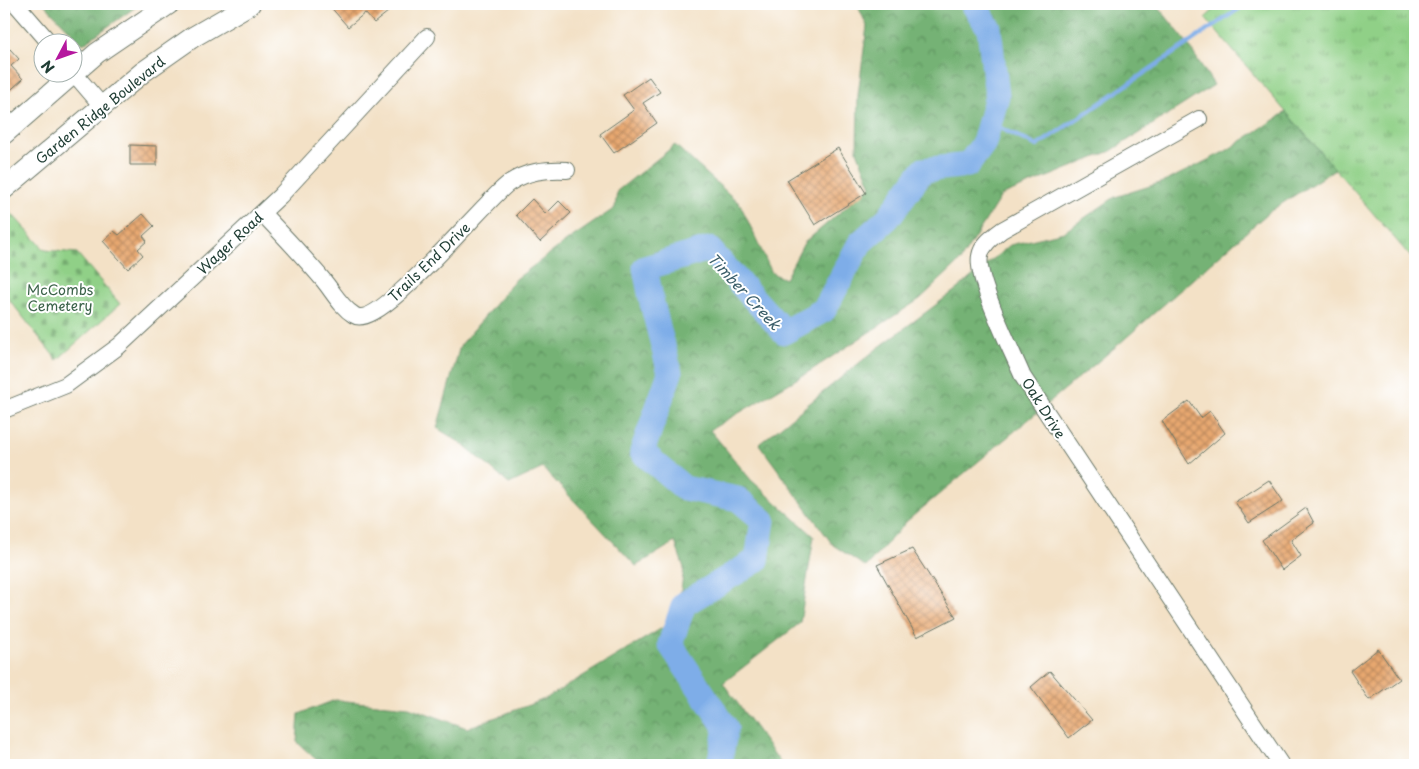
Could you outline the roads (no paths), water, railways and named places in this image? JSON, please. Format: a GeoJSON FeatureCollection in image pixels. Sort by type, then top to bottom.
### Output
{"type":"FeatureCollection","features":[{"type":"Feature","properties":{"kind":"main road"},"geometry":{"type":"LineString","coordinates":[[82,64],[123,33],[168,4]]}},
{"type":"Feature","properties":{"kind":"main road","name":"Garden Ridge Boulevard"},"geometry":{"type":"LineString","coordinates":[[4,189],[143,72],[193,37],[250,4]]}},
{"type":"Feature","properties":{"kind":"main road"},"geometry":{"type":"LineString","coordinates":[[4,134],[61,82]]}},
{"type":"Feature","properties":{"kind":"street"},"geometry":{"type":"LineString","coordinates":[[16,4],[40,32]]}},
{"type":"Feature","properties":{"kind":"street","name":"Wager Road"},"geometry":{"type":"LineString","coordinates":[[4,410],[66,385],[119,346],[262,214],[427,37]]}},
{"type":"Feature","properties":{"kind":"street"},"geometry":{"type":"LineString","coordinates":[[82,82],[102,106]]}},
{"type":"Feature","properties":{"kind":"street","name":"Oak Drive"},"geometry":{"type":"LineString","coordinates":[[1199,120],[1002,230],[983,247],[979,266],[993,307],[1023,377],[1281,765]]}},
{"type":"Feature","properties":{"kind":"street","name":"Trails End Drive"},"geometry":{"type":"LineString","coordinates":[[262,214],[291,243],[343,305],[355,316],[364,317],[391,300],[509,183],[542,169],[567,170]]}},
{"type":"Feature","properties":{"kind":"waterway","name":"Timber Creek"},"geometry":{"type":"LineString","coordinates":[[719,765],[726,728],[670,644],[684,604],[757,560],[763,520],[738,499],[684,488],[642,452],[670,373],[645,268],[709,249],[784,332],[824,310],[860,243],[888,218],[923,170],[968,165],[984,143],[997,96],[989,28],[973,4]]}},
{"type":"Feature","properties":{"kind":"waterway"},"geometry":{"type":"LineString","coordinates":[[990,123],[1037,146],[1246,4]]}},
{"type":"Feature","properties":{"kind":"park label","name":"McCombs Cemetery"},"geometry":{"type":"Point","coordinates":[60,298]}}]}
